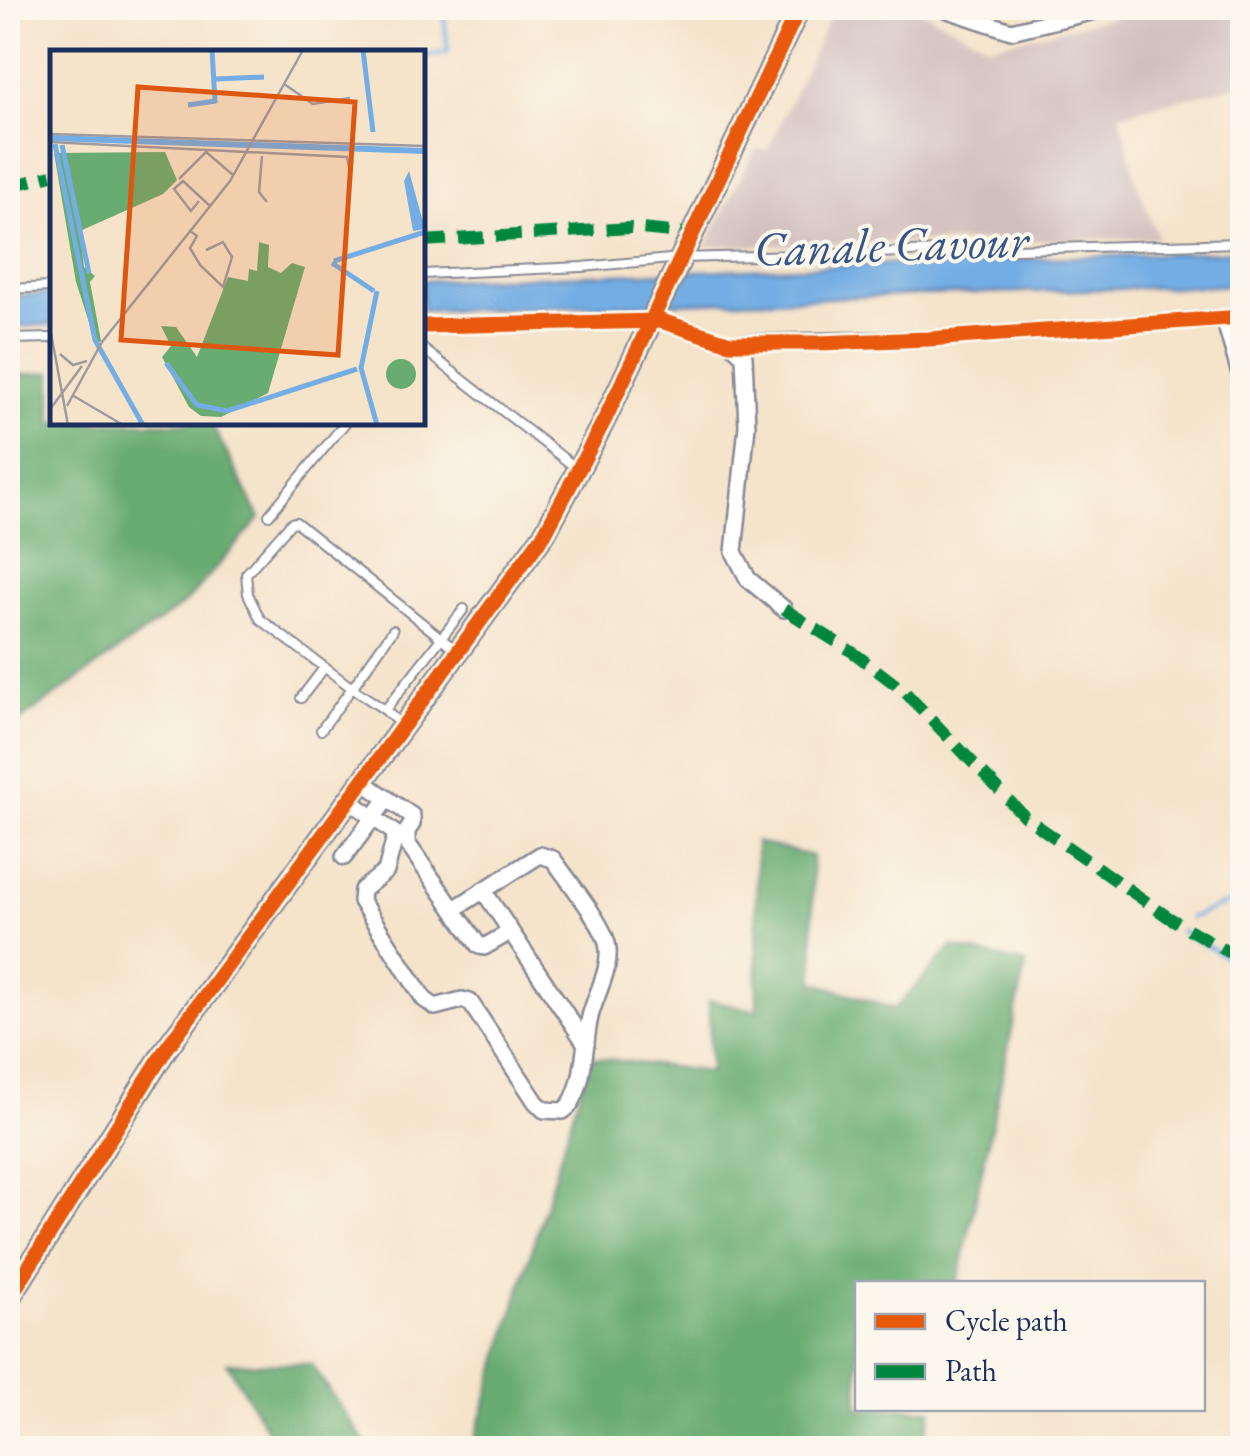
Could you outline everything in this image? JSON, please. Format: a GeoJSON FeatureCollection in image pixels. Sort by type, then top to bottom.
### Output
{"type":"FeatureCollection","features":[{"type":"Feature","properties":{"kind":"street"},"geometry":{"type":"LineString","coordinates":[[8,1300],[166,1050],[545,533],[580,470],[799,8]]}},
{"type":"Feature","properties":{"kind":"street"},"geometry":{"type":"LineString","coordinates":[[942,8],[1011,31],[1106,8]]}},
{"type":"Feature","properties":{"kind":"street"},"geometry":{"type":"LineString","coordinates":[[654,317],[730,343],[928,338],[1224,318],[1242,381]]}},
{"type":"Feature","properties":{"kind":"street"},"geometry":{"type":"LineString","coordinates":[[730,343],[744,356],[747,426],[734,552],[748,579],[784,609]]}},
{"type":"Feature","properties":{"kind":"street"},"geometry":{"type":"LineString","coordinates":[[363,782],[412,816],[407,843],[478,946],[484,947],[510,932]]}},
{"type":"Feature","properties":{"kind":"street"},"geometry":{"type":"LineString","coordinates":[[349,800],[396,834],[386,872],[362,890],[361,901],[428,1005],[462,1000],[474,1005],[544,1110],[564,1112],[570,1107],[608,947],[553,858],[540,856],[454,909]]}},
{"type":"Feature","properties":{"kind":"street"},"geometry":{"type":"LineString","coordinates":[[344,857],[387,800]]}},
{"type":"Feature","properties":{"kind":"street"},"geometry":{"type":"LineString","coordinates":[[484,890],[586,1044]]}},
{"type":"Feature","properties":{"kind":"lane"},"geometry":{"type":"LineString","coordinates":[[425,274],[1242,243]]}},
{"type":"Feature","properties":{"kind":"lane"},"geometry":{"type":"LineString","coordinates":[[8,289],[50,287]]}},
{"type":"Feature","properties":{"kind":"lane"},"geometry":{"type":"LineString","coordinates":[[425,326],[654,317]]}},
{"type":"Feature","properties":{"kind":"lane"},"geometry":{"type":"LineString","coordinates":[[8,339],[50,338]]}},
{"type":"Feature","properties":{"kind":"lane"},"geometry":{"type":"LineString","coordinates":[[425,350],[580,470]]}},
{"type":"Feature","properties":{"kind":"lane"},"geometry":{"type":"LineString","coordinates":[[269,515],[344,425]]}},
{"type":"Feature","properties":{"kind":"lane"},"geometry":{"type":"LineString","coordinates":[[403,727],[260,618],[248,594],[246,574],[291,522],[302,525],[460,652]]}},
{"type":"Feature","properties":{"kind":"lane"},"geometry":{"type":"LineString","coordinates":[[384,710],[464,609]]}},
{"type":"Feature","properties":{"kind":"lane"},"geometry":{"type":"LineString","coordinates":[[321,730],[394,630]]}},
{"type":"Feature","properties":{"kind":"lane"},"geometry":{"type":"LineString","coordinates":[[301,698],[324,668]]}},
{"type":"Feature","properties":{"kind":"shaded area"},"geometry":{"type":"Polygon","coordinates":[[[834,8],[916,8],[990,46],[1152,8],[1242,8],[1242,84],[1120,114],[1136,181],[1158,238],[706,246],[755,150],[768,149],[834,8]]]}},
{"type":"Feature","properties":{"kind":"green space"},"geometry":{"type":"Polygon","coordinates":[[[50,372],[50,425],[212,425],[260,518],[185,603],[8,729],[8,376],[50,372]]]}},
{"type":"Feature","properties":{"kind":"green space"},"geometry":{"type":"Polygon","coordinates":[[[756,842],[812,856],[814,982],[895,1009],[952,947],[1026,964],[958,1281],[855,1281],[855,1411],[932,1411],[923,1448],[472,1448],[590,1057],[710,1072],[709,1000],[757,1011],[756,842]]]}},
{"type":"Feature","properties":{"kind":"green space"},"geometry":{"type":"Polygon","coordinates":[[[227,1363],[311,1364],[369,1448],[278,1448],[227,1363]]]}},
{"type":"Feature","properties":{"kind":"water"},"geometry":{"type":"Polygon","coordinates":[[[1242,251],[1242,285],[425,311],[425,281],[1242,251]]]}},
{"type":"Feature","properties":{"kind":"water"},"geometry":{"type":"Polygon","coordinates":[[[50,294],[50,325],[8,327],[8,296],[50,294]]]}},
{"type":"Feature","properties":{"kind":"waterway"},"geometry":{"type":"LineString","coordinates":[[425,56],[448,52],[443,8]]}},
{"type":"Feature","properties":{"kind":"waterway"},"geometry":{"type":"LineString","coordinates":[[1190,918],[1242,897]]}},
{"type":"Feature","properties":{"kind":"waterway"},"geometry":{"type":"LineString","coordinates":[[1180,931],[1242,966]]}},
{"type":"Feature","properties":{"kind":"marked path"},"geometry":{"type":"LineString","coordinates":[[8,187],[50,176]]}},
{"type":"Feature","properties":{"kind":"marked path"},"geometry":{"type":"LineString","coordinates":[[425,241],[630,228],[693,234]]}},
{"type":"Feature","properties":{"kind":"marked path"},"geometry":{"type":"LineString","coordinates":[[784,609],[854,653],[904,691],[1025,817],[1168,917],[1242,960]]}},
{"type":"Feature","properties":{"kind":"cycle path"},"geometry":{"type":"LineString","coordinates":[[8,1300],[166,1049],[545,533],[605,419],[799,8]]}},
{"type":"Feature","properties":{"kind":"cycle path"},"geometry":{"type":"LineString","coordinates":[[425,326],[661,321],[730,343],[817,343],[1242,317]]}},
{"type":"Feature","properties":{"kind":"water label","name":"Canale Cavour"},"geometry":{"type":"Point","coordinates":[891,244]}}]}
